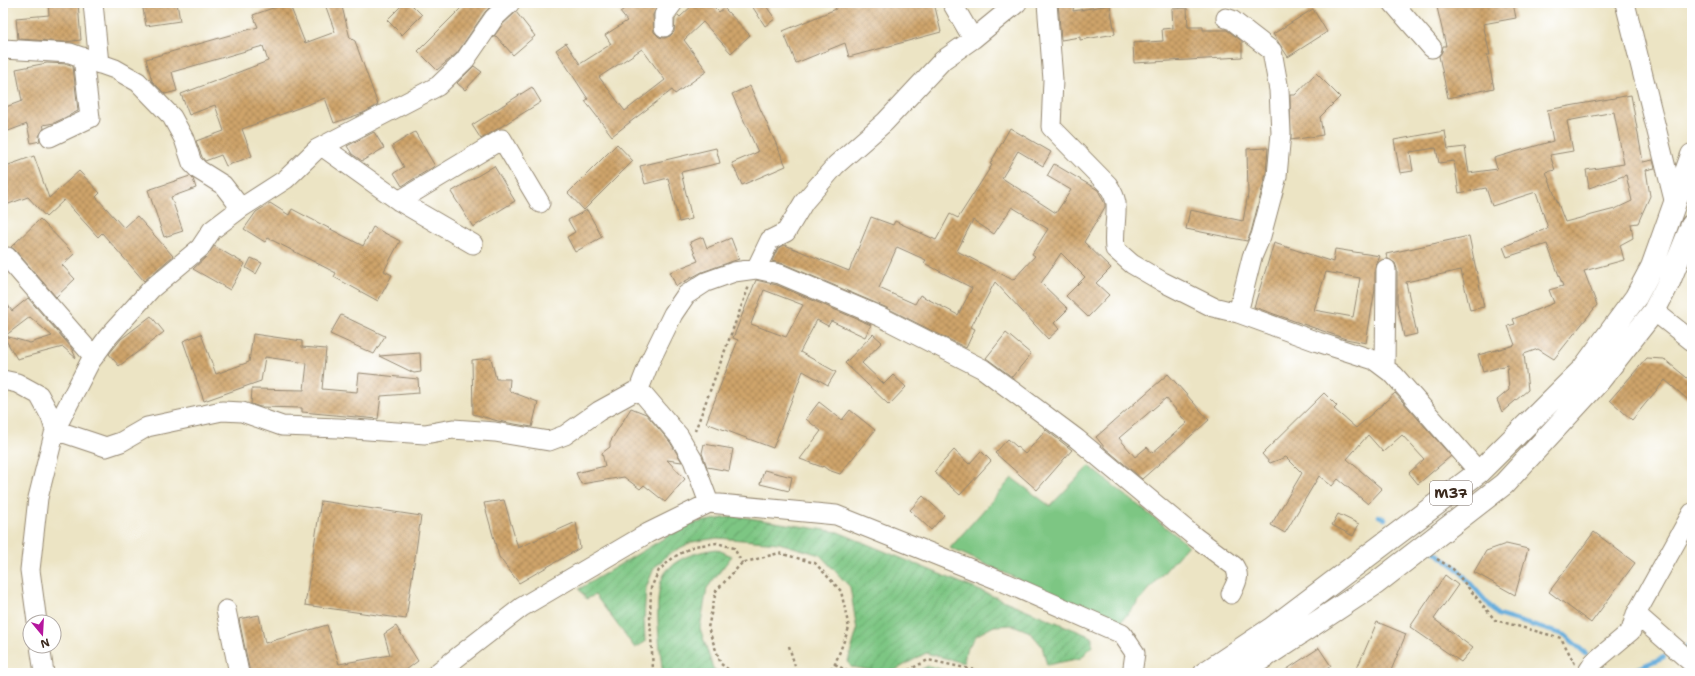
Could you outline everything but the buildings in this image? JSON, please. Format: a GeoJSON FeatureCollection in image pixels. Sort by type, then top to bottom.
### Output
{"type":"FeatureCollection","features":[{"type":"Feature","properties":{"kind":"main road","name":"M37"},"geometry":{"type":"LineString","coordinates":[[1240,673],[1278,636],[1479,472],[1583,369],[1636,297],[1652,267],[1692,155]]}},
{"type":"Feature","properties":{"kind":"main road","name":"M37"},"geometry":{"type":"LineString","coordinates":[[1205,673],[1375,584],[1504,484],[1599,381],[1654,311],[1669,282],[1692,225]]}},
{"type":"Feature","properties":{"kind":"street"},"geometry":{"type":"LineString","coordinates":[[50,137],[90,118],[93,3]]}},
{"type":"Feature","properties":{"kind":"street"},"geometry":{"type":"LineString","coordinates":[[36,614],[30,570],[38,498],[55,430],[94,357],[108,337],[151,289],[200,248],[212,230],[241,208],[286,179],[317,149],[438,86],[465,60],[494,18],[510,3]]}},
{"type":"Feature","properties":{"kind":"street"},"geometry":{"type":"LineString","coordinates":[[664,27],[664,15],[673,3]]}},
{"type":"Feature","properties":{"kind":"street"},"geometry":{"type":"LineString","coordinates":[[952,3],[973,40]]}},
{"type":"Feature","properties":{"kind":"street"},"geometry":{"type":"LineString","coordinates":[[756,269],[770,240],[786,232],[804,202],[836,165],[885,122],[943,60],[973,40],[1017,3]]}},
{"type":"Feature","properties":{"kind":"street"},"geometry":{"type":"LineString","coordinates":[[1047,3],[1053,80],[1051,127],[1108,185],[1113,194],[1116,203],[1113,235],[1115,249],[1132,264],[1163,282],[1213,307],[1238,313],[1318,342],[1374,360],[1394,375],[1479,472]]}},
{"type":"Feature","properties":{"kind":"street"},"geometry":{"type":"LineString","coordinates":[[1393,3],[1432,48]]}},
{"type":"Feature","properties":{"kind":"street"},"geometry":{"type":"LineString","coordinates":[[1625,3],[1675,204]]}},
{"type":"Feature","properties":{"kind":"street"},"geometry":{"type":"LineString","coordinates":[[1226,18],[1232,20],[1272,51],[1279,90],[1281,133],[1277,176],[1261,236],[1252,257],[1238,313]]}},
{"type":"Feature","properties":{"kind":"street"},"geometry":{"type":"LineString","coordinates":[[3,49],[70,53],[115,69],[138,82],[172,117],[184,140],[192,163],[199,170],[222,185],[241,208]]}},
{"type":"Feature","properties":{"kind":"street"},"geometry":{"type":"LineString","coordinates":[[399,201],[502,139],[540,203]]}},
{"type":"Feature","properties":{"kind":"street"},"geometry":{"type":"LineString","coordinates":[[323,146],[399,201],[473,244]]}},
{"type":"Feature","properties":{"kind":"street"},"geometry":{"type":"LineString","coordinates":[[3,258],[7,257],[94,357]]}},
{"type":"Feature","properties":{"kind":"street"},"geometry":{"type":"LineString","coordinates":[[55,430],[106,447],[121,442],[147,427],[222,411],[242,412],[282,426],[425,434],[453,429],[495,432],[549,441],[565,435],[599,411],[639,389],[650,361],[673,314],[686,295],[706,282],[734,272],[756,269],[780,274],[881,317],[983,369],[1076,439],[1195,537],[1234,566],[1238,578],[1231,594]]}},
{"type":"Feature","properties":{"kind":"street"},"geometry":{"type":"LineString","coordinates":[[1385,368],[1386,269]]}},
{"type":"Feature","properties":{"kind":"street"},"geometry":{"type":"LineString","coordinates":[[1654,311],[1688,334]]}},
{"type":"Feature","properties":{"kind":"street"},"geometry":{"type":"LineString","coordinates":[[3,380],[17,383],[39,395],[51,417],[55,430]]}},
{"type":"Feature","properties":{"kind":"street"},"geometry":{"type":"LineString","coordinates":[[639,389],[679,436],[693,460],[709,503]]}},
{"type":"Feature","properties":{"kind":"street"},"geometry":{"type":"LineString","coordinates":[[437,673],[522,607],[648,533],[709,503],[836,515],[1006,583],[1122,634],[1135,653],[1133,667]]}},
{"type":"Feature","properties":{"kind":"street"},"geometry":{"type":"LineString","coordinates":[[1581,670],[1594,662],[1631,631],[1636,614],[1692,514]]}},
{"type":"Feature","properties":{"kind":"street"},"geometry":{"type":"LineString","coordinates":[[226,610],[239,673]]}},
{"type":"Feature","properties":{"kind":"street"},"geometry":{"type":"LineString","coordinates":[[1636,614],[1692,663]]}},
{"type":"Feature","properties":{"kind":"street"},"geometry":{"type":"LineString","coordinates":[[41,654],[44,673]]}},
{"type":"Feature","properties":{"kind":"path"},"geometry":{"type":"LineString","coordinates":[[687,450],[756,269]]}},
{"type":"Feature","properties":{"kind":"path"},"geometry":{"type":"LineString","coordinates":[[654,673],[650,611],[651,588],[658,570],[674,556],[694,546],[717,543],[734,548],[742,563]]}},
{"type":"Feature","properties":{"kind":"path"},"geometry":{"type":"LineString","coordinates":[[1420,549],[1453,569],[1495,620],[1561,638],[1581,670]]}},
{"type":"Feature","properties":{"kind":"path"},"geometry":{"type":"LineString","coordinates":[[733,673],[721,664],[708,628],[716,591],[742,563],[778,552],[815,563],[841,591],[848,628],[835,664],[826,673]]}},
{"type":"Feature","properties":{"kind":"path"},"geometry":{"type":"LineString","coordinates":[[789,646],[797,673]]}},
{"type":"Feature","properties":{"kind":"path"},"geometry":{"type":"LineString","coordinates":[[903,673],[928,660],[989,673]]}},
{"type":"Feature","properties":{"kind":"path"},"geometry":{"type":"LineString","coordinates":[[835,664],[850,673]]}},
{"type":"Feature","properties":{"kind":"green space"},"geometry":{"type":"Polygon","coordinates":[[[1089,466],[1188,545],[1118,625],[950,548],[1012,478],[1050,506],[1089,466]]]}},
{"type":"Feature","properties":{"kind":"green space"},"geometry":{"type":"Polygon","coordinates":[[[736,516],[838,532],[1092,637],[1092,646],[1081,658],[1047,665],[1042,646],[1030,632],[1013,625],[994,626],[977,635],[966,650],[964,663],[926,653],[890,673],[851,667],[848,661],[857,630],[850,587],[820,555],[779,543],[717,538],[692,542],[670,553],[654,568],[646,588],[644,619],[645,642],[635,648],[595,595],[586,599],[579,589],[688,524],[736,516]]]}},
{"type":"Feature","properties":{"kind":"green space"},"geometry":{"type":"Polygon","coordinates":[[[716,549],[732,556],[707,588],[700,628],[713,668],[719,673],[665,673],[662,668],[658,619],[661,582],[665,573],[670,567],[681,559],[716,549]]]}},
{"type":"Feature","properties":{"kind":"green space"},"geometry":{"type":"Polygon","coordinates":[[[928,666],[957,673],[915,673],[928,666]]]}},
{"type":"Feature","properties":{"kind":"waterway"},"geometry":{"type":"LineString","coordinates":[[1379,516],[1385,519]]}},
{"type":"Feature","properties":{"kind":"waterway"},"geometry":{"type":"LineString","coordinates":[[1432,550],[1458,569],[1498,615],[1565,635],[1586,654]]}},
{"type":"Feature","properties":{"kind":"waterway"},"geometry":{"type":"LineString","coordinates":[[1686,647],[1692,641]]}},
{"type":"Feature","properties":{"kind":"waterway"},"geometry":{"type":"LineString","coordinates":[[1626,673],[1664,657]]}},
{"type":"Feature","properties":{"kind":"waterway"},"geometry":{"type":"LineString","coordinates":[[1605,669],[1610,673]]}}]}
